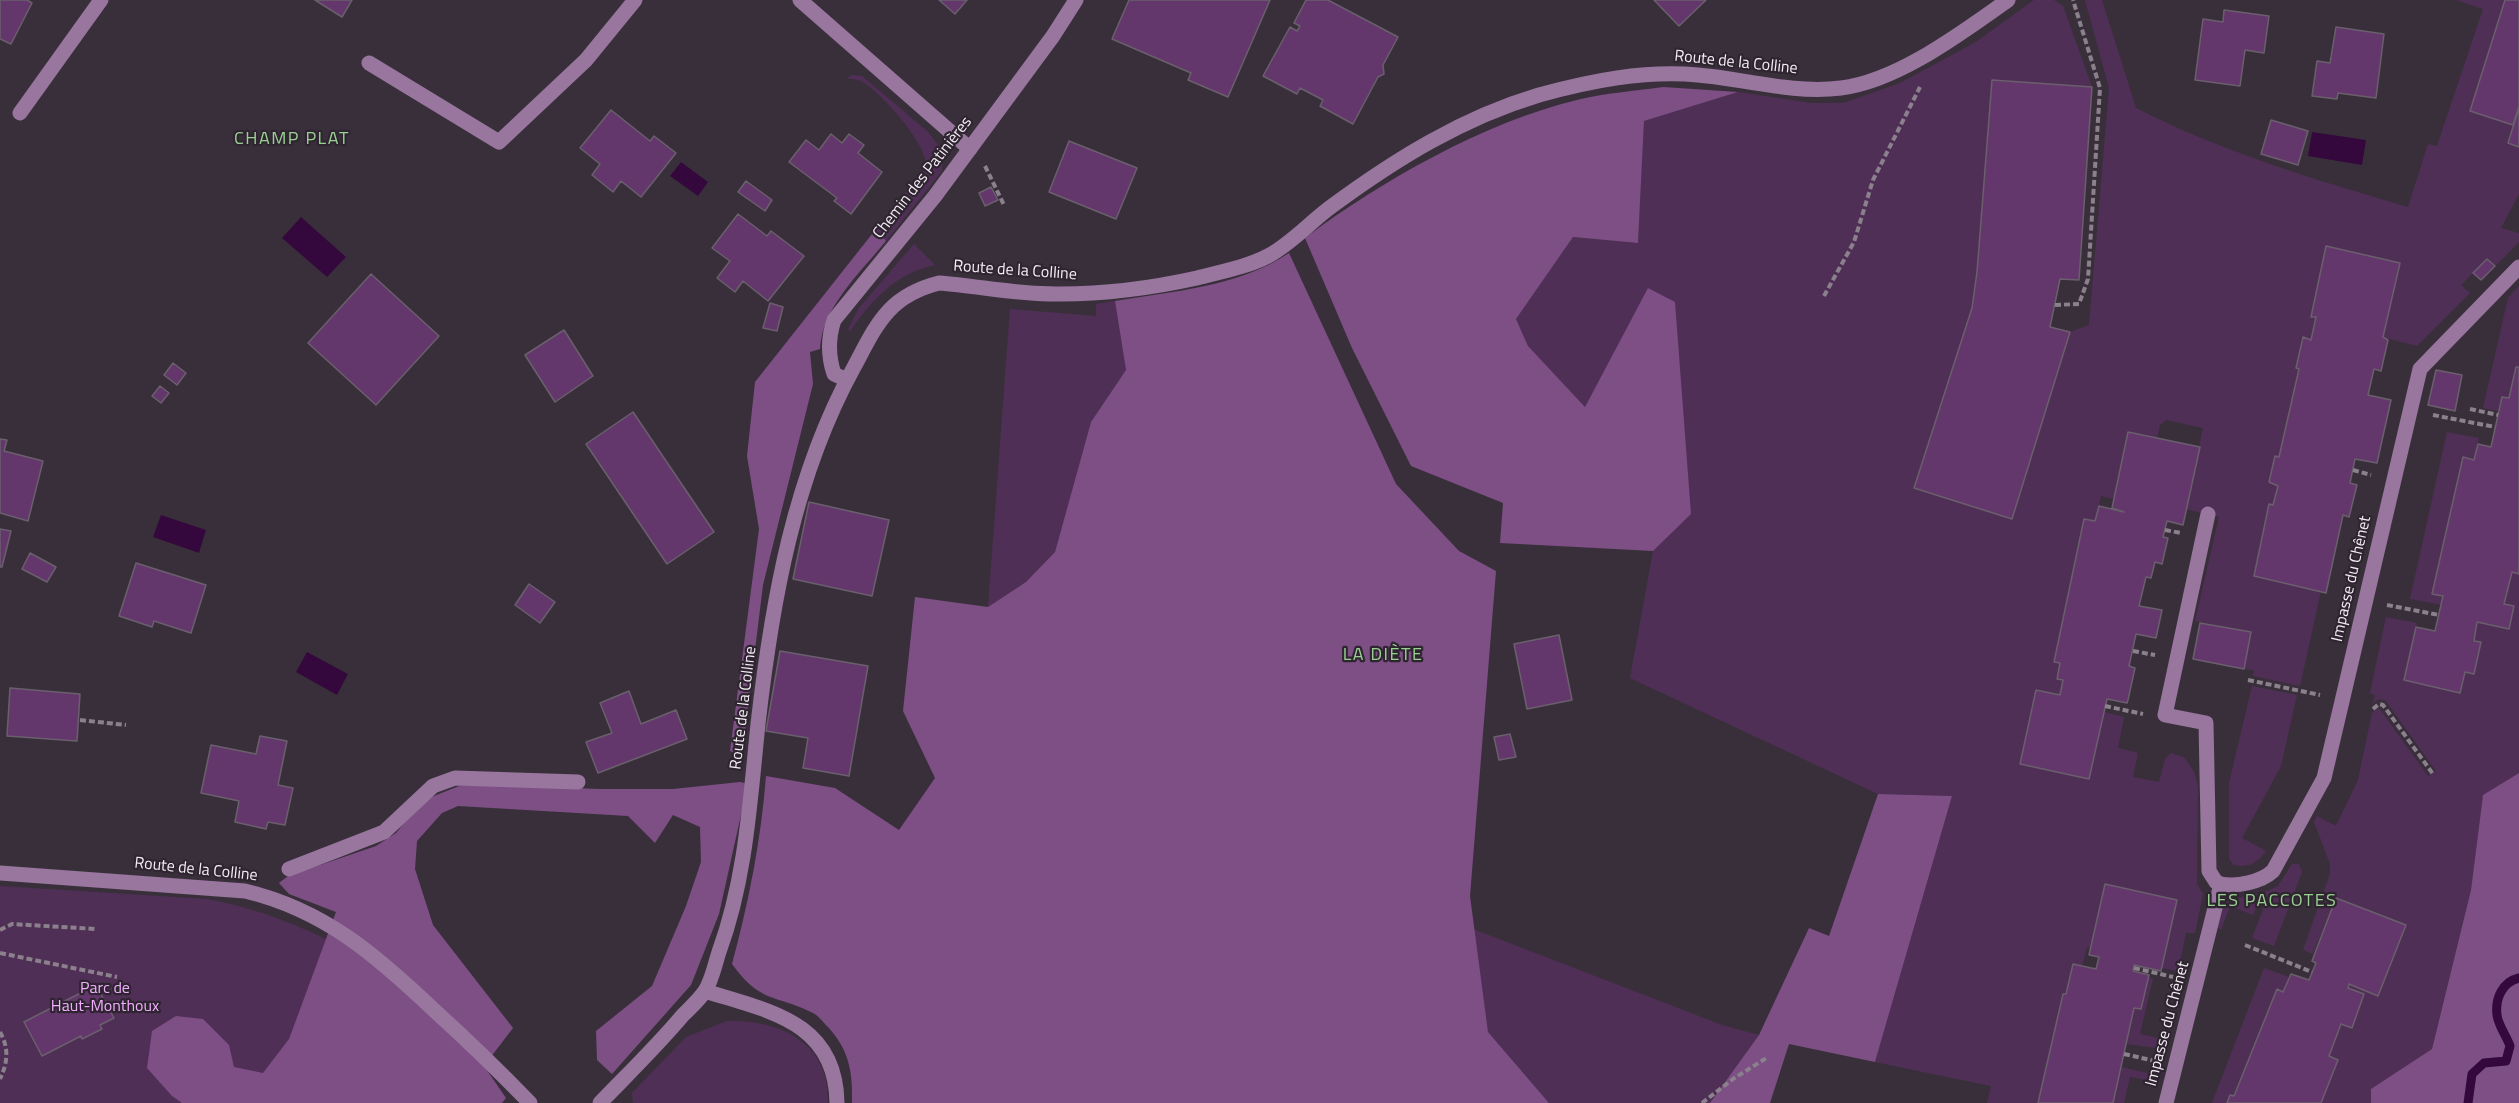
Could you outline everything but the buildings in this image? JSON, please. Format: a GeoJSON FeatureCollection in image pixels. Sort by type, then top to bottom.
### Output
{"type":"FeatureCollection","features":[{"type":"Feature","properties":{"kind":"street"},"geometry":{"type":"LineString","coordinates":[[20,113],[101,0]]}},
{"type":"Feature","properties":{"kind":"street"},"geometry":{"type":"LineString","coordinates":[[369,63],[500,142],[586,60],[635,0]]}},
{"type":"Feature","properties":{"kind":"street"},"geometry":{"type":"LineString","coordinates":[[800,0],[974,153]]}},
{"type":"Feature","properties":{"kind":"street","name":"Chemin des Patinières"},"geometry":{"type":"LineString","coordinates":[[847,380],[834,374],[831,363],[830,334],[834,320],[974,153],[1076,0]]}},
{"type":"Feature","properties":{"kind":"street","name":"Route de la Colline"},"geometry":{"type":"LineString","coordinates":[[600,1103],[668,1034],[705,991],[732,918],[750,821],[760,712],[787,549],[798,499],[823,430],[847,380],[889,310],[900,299],[922,288],[939,283],[1057,295],[1103,293],[1161,286],[1224,271],[1268,256],[1311,221],[1408,153],[1483,114],[1539,95],[1606,80],[1660,73],[1699,75],[1807,89],[1842,88],[1867,82],[1917,59],[2008,0]]}},
{"type":"Feature","properties":{"kind":"street","name":"Impasse du Chênet"},"geometry":{"type":"LineString","coordinates":[[2166,1103],[2221,884],[2236,885],[2273,872],[2324,778],[2420,369],[2519,267]]}},
{"type":"Feature","properties":{"kind":"street"},"geometry":{"type":"LineString","coordinates":[[2208,514],[2165,715],[2206,723],[2209,871],[2216,882],[2221,884]]}},
{"type":"Feature","properties":{"kind":"street"},"geometry":{"type":"LineString","coordinates":[[289,869],[384,832],[433,786],[455,778],[578,782]]}},
{"type":"Feature","properties":{"kind":"street","name":"Route de la Colline"},"geometry":{"type":"LineString","coordinates":[[0,873],[245,891],[273,898],[304,910],[344,932],[396,974],[497,1068],[530,1103]]}},
{"type":"Feature","properties":{"kind":"street"},"geometry":{"type":"LineString","coordinates":[[705,991],[761,1008],[793,1021],[806,1030],[831,1066],[837,1087],[837,1103]]}},
{"type":"Feature","properties":{"kind":"path"},"geometry":{"type":"LineString","coordinates":[[2055,305],[2079,304],[2088,279],[2100,88],[2073,0]]}},
{"type":"Feature","properties":{"kind":"path"},"geometry":{"type":"LineString","coordinates":[[1824,296],[1854,242],[1873,180],[1921,85],[1917,59]]}},
{"type":"Feature","properties":{"kind":"path"},"geometry":{"type":"LineString","coordinates":[[974,153],[990,170],[1004,205]]}},
{"type":"Feature","properties":{"kind":"path"},"geometry":{"type":"LineString","coordinates":[[2470,409],[2498,415]]}},
{"type":"Feature","properties":{"kind":"path"},"geometry":{"type":"LineString","coordinates":[[2431,414],[2495,427]]}},
{"type":"Feature","properties":{"kind":"path"},"geometry":{"type":"LineString","coordinates":[[2353,471],[2373,475]]}},
{"type":"Feature","properties":{"kind":"path"},"geometry":{"type":"LineString","coordinates":[[2165,530],[2187,534]]}},
{"type":"Feature","properties":{"kind":"path"},"geometry":{"type":"LineString","coordinates":[[2386,605],[2439,615]]}},
{"type":"Feature","properties":{"kind":"path"},"geometry":{"type":"LineString","coordinates":[[2133,651],[2163,657]]}},
{"type":"Feature","properties":{"kind":"path"},"geometry":{"type":"LineString","coordinates":[[2248,680],[2329,696]]}},
{"type":"Feature","properties":{"kind":"path"},"geometry":{"type":"LineString","coordinates":[[2373,709],[2379,704],[2384,705],[2433,774]]}},
{"type":"Feature","properties":{"kind":"path"},"geometry":{"type":"LineString","coordinates":[[2106,706],[2150,716]]}},
{"type":"Feature","properties":{"kind":"path"},"geometry":{"type":"LineString","coordinates":[[80,720],[126,725]]}},
{"type":"Feature","properties":{"kind":"path"},"geometry":{"type":"LineString","coordinates":[[0,930],[12,924],[96,929]]}},
{"type":"Feature","properties":{"kind":"path"},"geometry":{"type":"LineString","coordinates":[[2245,945],[2312,972]]}},
{"type":"Feature","properties":{"kind":"path"},"geometry":{"type":"LineString","coordinates":[[0,953],[117,977]]}},
{"type":"Feature","properties":{"kind":"path"},"geometry":{"type":"LineString","coordinates":[[2134,968],[2180,979]]}},
{"type":"Feature","properties":{"kind":"path"},"geometry":{"type":"LineString","coordinates":[[0,1032],[7,1050],[6,1064],[0,1078]]}},
{"type":"Feature","properties":{"kind":"path"},"geometry":{"type":"LineString","coordinates":[[2124,1054],[2162,1063]]}},
{"type":"Feature","properties":{"kind":"path"},"geometry":{"type":"LineString","coordinates":[[1702,1103],[1732,1079],[1768,1057]]}},
{"type":"Feature","properties":{"kind":"green space"},"geometry":{"type":"Polygon","coordinates":[[[2034,0],[2054,0],[2063,6],[2092,87],[1977,272],[1972,308],[1914,488],[2011,519],[2070,332],[2089,325],[2109,88],[2085,0],[2102,0],[2136,108],[2236,152],[2408,207],[2428,144],[2437,146],[2483,9],[2456,0],[2505,0],[2470,111],[2514,125],[2508,143],[2519,147],[2519,194],[2501,228],[2519,233],[2519,242],[2495,266],[2487,259],[2461,285],[2470,293],[2417,346],[2383,337],[2400,263],[2327,246],[2312,317],[2316,317],[2311,340],[2302,338],[2296,367],[2299,369],[2279,457],[2269,482],[2278,486],[2273,505],[2269,505],[2254,576],[2321,591],[2300,686],[2253,676],[2254,670],[2244,669],[2250,632],[2195,621],[2219,517],[2186,509],[2203,428],[2166,420],[2160,425],[2157,438],[2128,432],[2114,499],[2101,496],[2095,521],[2084,519],[2054,662],[2060,663],[2057,679],[2063,680],[2060,695],[2036,690],[2020,764],[2089,779],[2104,712],[2124,717],[2118,748],[2138,753],[2133,777],[2159,782],[2165,759],[2171,753],[2185,758],[2194,772],[2198,786],[2197,884],[2203,894],[2195,933],[2186,933],[2178,971],[2162,968],[2177,900],[2105,884],[2091,948],[2087,947],[2082,966],[2066,994],[2063,994],[2038,1103],[1987,1103],[1991,1086],[1875,1062],[1952,796],[1878,794],[1630,678],[1653,551],[1691,514],[1648,289],[1585,407],[1528,346],[1516,319],[1573,237],[1638,243],[1644,121],[1738,92],[1811,103],[1843,103],[1900,83],[1976,42],[2034,0]]]}},
{"type":"Feature","properties":{"kind":"green space"},"geometry":{"type":"Polygon","coordinates":[[[851,75],[862,76],[928,132],[942,150],[942,171],[886,241],[876,229],[926,168],[925,158],[912,133],[891,107],[869,86],[856,79],[847,79],[851,75]]]}},
{"type":"Feature","properties":{"kind":"green space"},"geometry":{"type":"Polygon","coordinates":[[[914,244],[935,265],[908,274],[897,281],[867,308],[850,331],[848,329],[859,308],[914,244]]]}},
{"type":"Feature","properties":{"kind":"green space"},"geometry":{"type":"Polygon","coordinates":[[[2519,286],[2519,367],[2516,367],[2509,398],[2502,397],[2498,411],[2483,408],[2508,298],[2519,286]]]}},
{"type":"Feature","properties":{"kind":"green space"},"geometry":{"type":"Polygon","coordinates":[[[1115,301],[1126,370],[1091,422],[1055,552],[1026,582],[988,607],[1010,309],[1096,316],[1096,304],[1115,301]]]}},
{"type":"Feature","properties":{"kind":"green space"},"geometry":{"type":"Polygon","coordinates":[[[2447,432],[2479,438],[2474,460],[2463,458],[2433,594],[2443,596],[2442,605],[2410,599],[2447,432]]]}},
{"type":"Feature","properties":{"kind":"green space"},"geometry":{"type":"Polygon","coordinates":[[[2512,572],[2519,574],[2519,773],[2483,795],[2471,890],[2432,1049],[2372,1089],[2371,1103],[2321,1103],[2338,1060],[2329,1056],[2341,1024],[2352,1027],[2364,995],[2348,988],[2349,984],[2378,995],[2405,925],[2336,898],[2313,954],[2303,950],[2330,874],[2330,864],[2314,822],[2317,816],[2336,826],[2358,780],[2372,713],[2379,708],[2428,776],[2436,771],[2385,700],[2378,699],[2372,705],[2375,695],[2370,693],[2386,617],[2417,623],[2404,680],[2460,693],[2465,672],[2480,642],[2474,641],[2477,622],[2509,629],[2504,604],[2512,572]]]}},
{"type":"Feature","properties":{"kind":"green space"},"geometry":{"type":"Polygon","coordinates":[[[2252,686],[2297,695],[2281,766],[2242,838],[2266,851],[2252,864],[2239,866],[2234,865],[2229,859],[2229,783],[2252,686]]]}},
{"type":"Feature","properties":{"kind":"green space"},"geometry":{"type":"Polygon","coordinates":[[[2292,864],[2299,864],[2302,872],[2274,946],[2252,938],[2264,907],[2265,892],[2278,886],[2292,864]]]}},
{"type":"Feature","properties":{"kind":"green space","name":"Parc de Haut-Monthoux"},"geometry":{"type":"Polygon","coordinates":[[[0,886],[206,899],[263,913],[352,951],[268,1103],[0,1103],[0,886]]]}},
{"type":"Feature","properties":{"kind":"green space"},"geometry":{"type":"Polygon","coordinates":[[[2257,894],[2257,905],[2253,915],[2230,906],[2221,930],[2217,927],[2221,911],[2228,901],[2257,894]]]}},
{"type":"Feature","properties":{"kind":"green space"},"geometry":{"type":"Polygon","coordinates":[[[1473,929],[1722,1025],[1759,1035],[1710,1103],[1549,1103],[1488,1032],[1473,929]]]}},
{"type":"Feature","properties":{"kind":"green space"},"geometry":{"type":"Polygon","coordinates":[[[2264,968],[2289,977],[2283,992],[2277,990],[2234,1096],[2230,1095],[2227,1103],[2212,1103],[2264,968]]]}},
{"type":"Feature","properties":{"kind":"green space"},"geometry":{"type":"Polygon","coordinates":[[[2149,978],[2153,978],[2140,1034],[2163,1039],[2157,1048],[2126,1044],[2134,1008],[2141,1009],[2149,978]]]}},
{"type":"Feature","properties":{"kind":"green space"},"geometry":{"type":"Polygon","coordinates":[[[727,1021],[765,1025],[783,1030],[798,1039],[811,1050],[821,1064],[828,1103],[633,1103],[632,1093],[686,1037],[727,1021]]]}},
{"type":"Feature","properties":{"kind":"green space"},"geometry":{"type":"Polygon","coordinates":[[[2121,1067],[2147,1073],[2153,1081],[2130,1077],[2124,1103],[2113,1103],[2121,1067]]]}},
{"type":"Feature","properties":{"kind":"shaded area"},"geometry":{"type":"Polygon","coordinates":[[[1663,87],[1738,92],[1644,121],[1638,243],[1573,237],[1516,319],[1528,346],[1585,407],[1648,288],[1675,302],[1691,514],[1653,551],[1500,543],[1503,503],[1411,466],[1352,348],[1305,238],[1400,175],[1471,138],[1506,123],[1577,100],[1663,87]]]}},
{"type":"Feature","properties":{"kind":"shaded area"},"geometry":{"type":"Polygon","coordinates":[[[2312,132],[2366,140],[2362,165],[2308,156],[2312,132]]]}},
{"type":"Feature","properties":{"kind":"shaded area"},"geometry":{"type":"Polygon","coordinates":[[[681,162],[708,182],[698,196],[670,176],[681,162]]]}},
{"type":"Feature","properties":{"kind":"shaded area"},"geometry":{"type":"Polygon","coordinates":[[[301,217],[346,257],[327,277],[282,238],[301,217]]]}},
{"type":"Feature","properties":{"kind":"shaded area"},"geometry":{"type":"Polygon","coordinates":[[[876,229],[886,241],[835,305],[822,334],[820,349],[810,352],[813,384],[763,585],[742,756],[730,751],[759,529],[747,456],[755,382],[876,229]]]}},
{"type":"Feature","properties":{"kind":"shaded area"},"geometry":{"type":"Polygon","coordinates":[[[1289,253],[1396,484],[1459,551],[1496,571],[1470,896],[1488,1032],[1549,1103],[852,1103],[852,1081],[845,1052],[827,1026],[813,1013],[760,992],[742,977],[732,964],[754,870],[766,776],[835,788],[899,830],[935,778],[903,711],[915,597],[988,607],[1026,582],[1055,552],[1091,422],[1126,370],[1115,301],[1205,286],[1227,280],[1249,273],[1289,253]]]}},
{"type":"Feature","properties":{"kind":"shaded area"},"geometry":{"type":"Polygon","coordinates":[[[161,515],[206,530],[199,553],[153,537],[161,515]]]}},
{"type":"Feature","properties":{"kind":"shaded area"},"geometry":{"type":"Polygon","coordinates":[[[307,652],[348,674],[337,695],[296,672],[307,652]]]}},
{"type":"Feature","properties":{"kind":"shaded area"},"geometry":{"type":"Polygon","coordinates":[[[2519,773],[2519,1103],[2371,1103],[2371,1089],[2432,1049],[2471,890],[2483,795],[2519,773]]]}},
{"type":"Feature","properties":{"kind":"shaded area"},"geometry":{"type":"Polygon","coordinates":[[[745,783],[747,788],[719,914],[691,985],[612,1074],[597,1060],[596,1031],[652,986],[686,906],[701,862],[700,827],[673,815],[655,843],[628,816],[458,806],[442,813],[417,841],[415,869],[433,925],[513,1028],[484,1066],[506,1098],[502,1103],[182,1103],[172,1096],[147,1068],[152,1031],[176,1016],[203,1019],[229,1045],[234,1067],[263,1073],[289,1039],[336,912],[289,894],[279,883],[288,876],[376,846],[396,833],[413,812],[429,798],[459,786],[483,784],[598,789],[673,789],[745,783]]]}},
{"type":"Feature","properties":{"kind":"shaded area"},"geometry":{"type":"Polygon","coordinates":[[[1878,794],[1952,796],[1875,1062],[1789,1044],[1770,1103],[1710,1103],[1759,1035],[1809,928],[1829,936],[1878,794]]]}},
{"type":"Feature","properties":{"kind":"waterway"},"geometry":{"type":"LineString","coordinates":[[2468,1103],[2472,1074],[2484,1063],[2506,1061],[2510,1046],[2498,1019],[2497,1003],[2504,987],[2519,978]]}},
{"type":"Feature","properties":{"kind":"district","name":"CHAMP PLAT"},"geometry":{"type":"Point","coordinates":[292,140]}},
{"type":"Feature","properties":{"kind":"district","name":"LA DIÈTE"},"geometry":{"type":"Point","coordinates":[1383,656]}},
{"type":"Feature","properties":{"kind":"district","name":"LES PACCOTES"},"geometry":{"type":"Point","coordinates":[2272,902]}}]}
